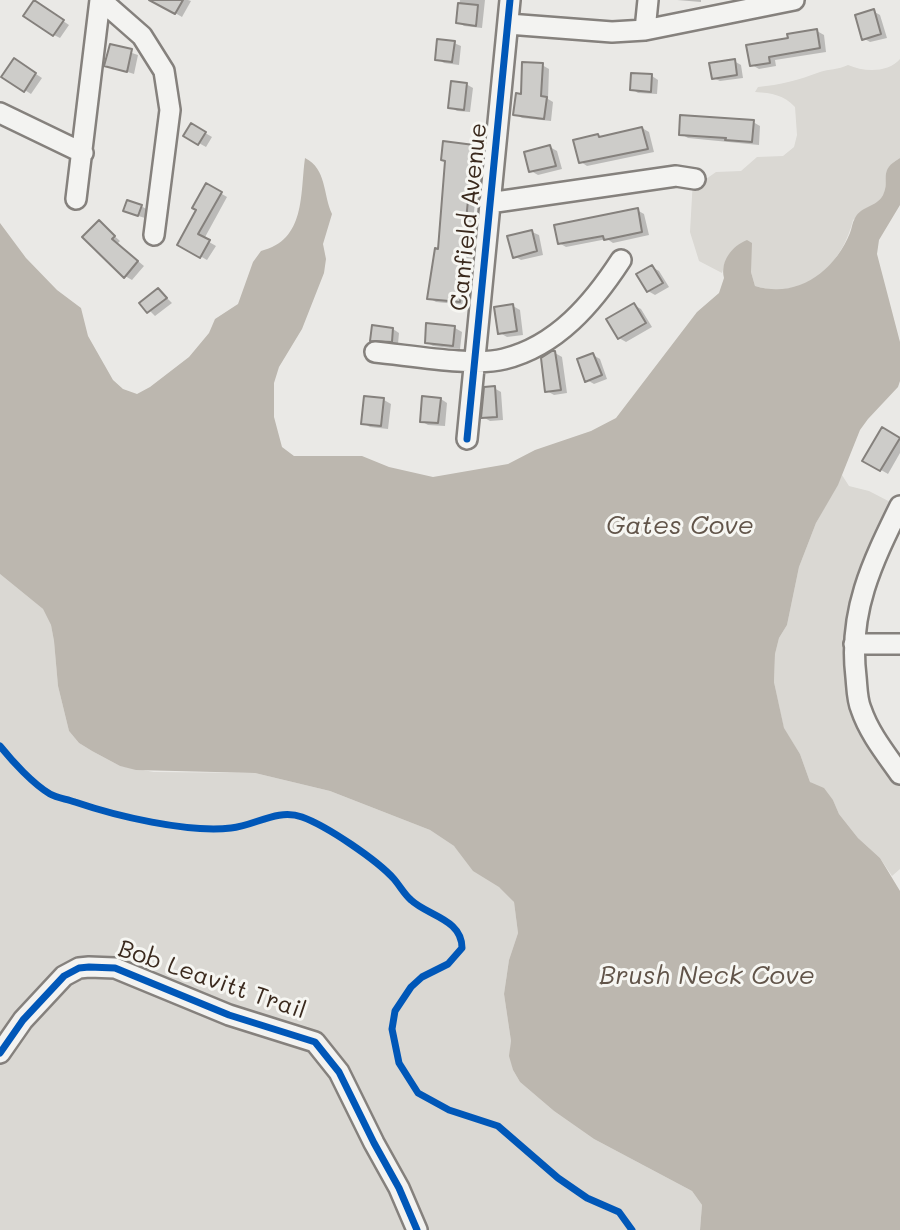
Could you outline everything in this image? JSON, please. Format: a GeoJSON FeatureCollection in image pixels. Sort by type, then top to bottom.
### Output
{"type":"FeatureCollection","features":[{"type":"Feature","properties":{"kind":"street"},"geometry":{"type":"LineString","coordinates":[[76,199],[100,0]]}},
{"type":"Feature","properties":{"kind":"street"},"geometry":{"type":"LineString","coordinates":[[100,0],[142,36],[164,71],[170,110],[154,235]]}},
{"type":"Feature","properties":{"kind":"street","name":"Canfield Avenue"},"geometry":{"type":"LineString","coordinates":[[467,439],[510,0]]}},
{"type":"Feature","properties":{"kind":"street"},"geometry":{"type":"LineString","coordinates":[[645,30],[648,0]]}},
{"type":"Feature","properties":{"kind":"street"},"geometry":{"type":"LineString","coordinates":[[508,24],[612,32],[645,30],[794,0]]}},
{"type":"Feature","properties":{"kind":"street"},"geometry":{"type":"LineString","coordinates":[[0,113],[83,153]]}},
{"type":"Feature","properties":{"kind":"street"},"geometry":{"type":"LineString","coordinates":[[489,203],[676,176],[695,179]]}},
{"type":"Feature","properties":{"kind":"street"},"geometry":{"type":"LineString","coordinates":[[375,352],[474,361],[503,359],[541,345],[575,318],[603,288],[621,260]]}},
{"type":"Feature","properties":{"kind":"street"},"geometry":{"type":"LineString","coordinates":[[900,506],[866,582],[857,613],[854,644],[860,708],[876,739],[900,774]]}},
{"type":"Feature","properties":{"kind":"street"},"geometry":{"type":"LineString","coordinates":[[854,644],[900,644]]}},
{"type":"Feature","properties":{"kind":"street","name":"Bob Leavitt Trail"},"geometry":{"type":"LineString","coordinates":[[0,1054],[23,1020],[64,976],[79,968],[89,967],[115,968],[229,1015],[315,1042],[340,1072],[374,1143],[400,1188],[417,1230]]}},
{"type":"Feature","properties":{"kind":"shaded area"},"geometry":{"type":"Polygon","coordinates":[[[900,59],[900,158],[887,170],[886,187],[882,197],[853,220],[848,237],[830,265],[804,284],[773,289],[755,286],[751,272],[726,259],[722,273],[699,261],[690,232],[693,179],[706,179],[716,172],[741,171],[757,157],[783,156],[794,147],[797,135],[795,107],[777,95],[755,92],[758,87],[789,82],[848,65],[868,70],[882,69],[900,59]]]}},
{"type":"Feature","properties":{"kind":"shaded area"},"geometry":{"type":"Polygon","coordinates":[[[842,475],[849,486],[869,491],[898,506],[866,579],[860,705],[900,774],[900,869],[892,876],[880,858],[858,838],[839,814],[833,800],[810,782],[800,754],[784,729],[774,682],[775,654],[779,638],[787,625],[799,567],[816,523],[842,475]]]}},
{"type":"Feature","properties":{"kind":"shaded area"},"geometry":{"type":"Polygon","coordinates":[[[0,574],[43,609],[51,625],[58,686],[69,731],[79,743],[120,766],[154,772],[255,773],[330,791],[430,830],[454,846],[510,896],[514,902],[518,933],[509,960],[504,994],[513,1070],[520,1082],[554,1111],[594,1139],[692,1191],[702,1205],[700,1230],[0,1230],[0,574]]]}},
{"type":"Feature","properties":{"kind":"water","name":"Brush Neck Cove"},"geometry":{"type":"Polygon","coordinates":[[[305,158],[321,176],[332,214],[323,244],[326,259],[324,273],[302,329],[279,367],[274,383],[274,417],[282,447],[294,456],[362,456],[389,467],[433,477],[508,464],[535,450],[591,431],[616,418],[697,312],[719,293],[726,260],[737,246],[747,240],[752,243],[751,272],[755,286],[785,289],[812,279],[834,260],[858,214],[883,195],[887,171],[900,158],[900,205],[879,240],[877,254],[900,342],[900,381],[898,387],[860,430],[838,485],[816,523],[799,567],[787,625],[779,638],[775,654],[774,682],[784,728],[800,754],[810,782],[824,788],[839,814],[858,838],[880,858],[900,891],[900,1230],[700,1230],[702,1205],[692,1191],[594,1139],[554,1111],[520,1082],[509,1056],[511,1041],[504,994],[509,960],[518,933],[514,902],[499,887],[473,871],[454,846],[430,830],[330,791],[255,773],[136,770],[120,766],[79,743],[69,731],[58,686],[51,625],[43,609],[0,574],[0,223],[26,258],[57,290],[81,308],[88,336],[113,380],[123,389],[137,394],[189,357],[209,333],[215,319],[238,304],[253,262],[261,251],[286,237],[298,214],[305,158]]]}},
{"type":"Feature","properties":{"kind":"building"},"geometry":{"type":"Polygon","coordinates":[[[34,0],[64,20],[53,36],[23,16],[34,0]]]}},
{"type":"Feature","properties":{"kind":"building"},"geometry":{"type":"Polygon","coordinates":[[[149,0],[183,0],[175,14],[149,0]]]}},
{"type":"Feature","properties":{"kind":"building"},"geometry":{"type":"Polygon","coordinates":[[[458,3],[478,5],[476,26],[456,23],[458,3]]]}},
{"type":"Feature","properties":{"kind":"building"},"geometry":{"type":"Polygon","coordinates":[[[874,9],[881,34],[862,40],[855,15],[874,9]]]}},
{"type":"Feature","properties":{"kind":"building"},"geometry":{"type":"Polygon","coordinates":[[[817,29],[820,48],[769,57],[770,63],[750,66],[746,45],[788,38],[787,34],[817,29]]]}},
{"type":"Feature","properties":{"kind":"building"},"geometry":{"type":"Polygon","coordinates":[[[437,39],[455,41],[452,62],[435,60],[437,39]]]}},
{"type":"Feature","properties":{"kind":"building"},"geometry":{"type":"Polygon","coordinates":[[[110,44],[132,49],[127,72],[104,66],[110,44]]]}},
{"type":"Feature","properties":{"kind":"building"},"geometry":{"type":"Polygon","coordinates":[[[14,58],[36,73],[24,92],[1,77],[14,58]]]}},
{"type":"Feature","properties":{"kind":"building"},"geometry":{"type":"Polygon","coordinates":[[[735,59],[737,75],[712,79],[709,63],[735,59]]]}},
{"type":"Feature","properties":{"kind":"building"},"geometry":{"type":"Polygon","coordinates":[[[522,62],[543,63],[541,96],[547,97],[544,119],[513,115],[516,93],[521,94],[522,62]]]}},
{"type":"Feature","properties":{"kind":"building"},"geometry":{"type":"Polygon","coordinates":[[[631,73],[652,74],[651,92],[630,90],[631,73]]]}},
{"type":"Feature","properties":{"kind":"building"},"geometry":{"type":"Polygon","coordinates":[[[451,81],[467,83],[464,110],[448,108],[451,81]]]}},
{"type":"Feature","properties":{"kind":"building"},"geometry":{"type":"Polygon","coordinates":[[[680,115],[754,120],[752,142],[679,135],[680,115]]]}},
{"type":"Feature","properties":{"kind":"building"},"geometry":{"type":"Polygon","coordinates":[[[191,123],[206,132],[198,145],[183,136],[191,123]]]}},
{"type":"Feature","properties":{"kind":"building"},"geometry":{"type":"Polygon","coordinates":[[[642,127],[648,149],[579,163],[573,140],[642,127]]]}},
{"type":"Feature","properties":{"kind":"building"},"geometry":{"type":"Polygon","coordinates":[[[443,141],[474,145],[460,302],[427,299],[435,248],[438,249],[445,161],[441,160],[443,141]]]}},
{"type":"Feature","properties":{"kind":"building"},"geometry":{"type":"Polygon","coordinates":[[[550,145],[556,166],[529,172],[524,152],[550,145]]]}},
{"type":"Feature","properties":{"kind":"building"},"geometry":{"type":"Polygon","coordinates":[[[206,183],[222,192],[198,234],[210,240],[200,258],[177,245],[196,210],[192,208],[206,183]]]}},
{"type":"Feature","properties":{"kind":"building"},"geometry":{"type":"Polygon","coordinates":[[[127,200],[142,205],[138,216],[123,211],[127,200]]]}},
{"type":"Feature","properties":{"kind":"building"},"geometry":{"type":"Polygon","coordinates":[[[638,208],[642,232],[604,240],[603,236],[558,244],[554,225],[638,208]]]}},
{"type":"Feature","properties":{"kind":"building"},"geometry":{"type":"Polygon","coordinates":[[[99,220],[115,236],[112,239],[138,261],[124,278],[82,237],[99,220]]]}},
{"type":"Feature","properties":{"kind":"building"},"geometry":{"type":"Polygon","coordinates":[[[532,230],[537,251],[513,258],[507,236],[532,230]]]}},
{"type":"Feature","properties":{"kind":"building"},"geometry":{"type":"Polygon","coordinates":[[[652,265],[663,283],[647,292],[636,274],[652,265]]]}},
{"type":"Feature","properties":{"kind":"building"},"geometry":{"type":"Polygon","coordinates":[[[158,288],[167,298],[147,313],[139,303],[158,288]]]}},
{"type":"Feature","properties":{"kind":"building"},"geometry":{"type":"Polygon","coordinates":[[[634,303],[646,323],[618,339],[606,319],[634,303]]]}},
{"type":"Feature","properties":{"kind":"building"},"geometry":{"type":"Polygon","coordinates":[[[513,304],[517,331],[498,334],[494,307],[513,304]]]}},
{"type":"Feature","properties":{"kind":"building"},"geometry":{"type":"Polygon","coordinates":[[[426,323],[455,326],[453,346],[425,343],[426,323]]]}},
{"type":"Feature","properties":{"kind":"building"},"geometry":{"type":"Polygon","coordinates":[[[372,325],[393,328],[392,342],[370,341],[372,325]]]}},
{"type":"Feature","properties":{"kind":"building"},"geometry":{"type":"Polygon","coordinates":[[[555,351],[561,390],[545,392],[541,358],[555,351]]]}},
{"type":"Feature","properties":{"kind":"building"},"geometry":{"type":"Polygon","coordinates":[[[593,353],[602,375],[585,382],[577,359],[593,353]]]}},
{"type":"Feature","properties":{"kind":"building"},"geometry":{"type":"Polygon","coordinates":[[[495,386],[497,417],[481,418],[484,387],[495,386]]]}},
{"type":"Feature","properties":{"kind":"building"},"geometry":{"type":"Polygon","coordinates":[[[364,396],[384,398],[381,426],[361,424],[364,396]]]}},
{"type":"Feature","properties":{"kind":"building"},"geometry":{"type":"Polygon","coordinates":[[[422,396],[441,398],[438,423],[420,422],[422,396]]]}},
{"type":"Feature","properties":{"kind":"building"},"geometry":{"type":"Polygon","coordinates":[[[882,427],[900,438],[880,471],[862,461],[882,427]]]}},
{"type":"Feature","properties":{"kind":"cycle path"},"geometry":{"type":"LineString","coordinates":[[467,439],[510,0]]}},
{"type":"Feature","properties":{"kind":"cycle path"},"geometry":{"type":"LineString","coordinates":[[0,746],[50,794],[110,813],[173,826],[213,829],[240,827],[275,816],[293,815],[325,828],[376,863],[411,900],[450,924],[461,938],[462,948],[448,964],[422,977],[411,987],[395,1011],[392,1029],[399,1063],[418,1093],[449,1110],[498,1126],[558,1178],[587,1198],[619,1212],[632,1230]]}},
{"type":"Feature","properties":{"kind":"cycle path"},"geometry":{"type":"LineString","coordinates":[[0,1053],[23,1020],[64,976],[79,968],[89,967],[115,968],[229,1015],[315,1042],[339,1072],[399,1188],[417,1230]]}},
{"type":"Feature","properties":{"kind":"water label","name":"Gates Cove"},"geometry":{"type":"Point","coordinates":[680,526]}}]}
